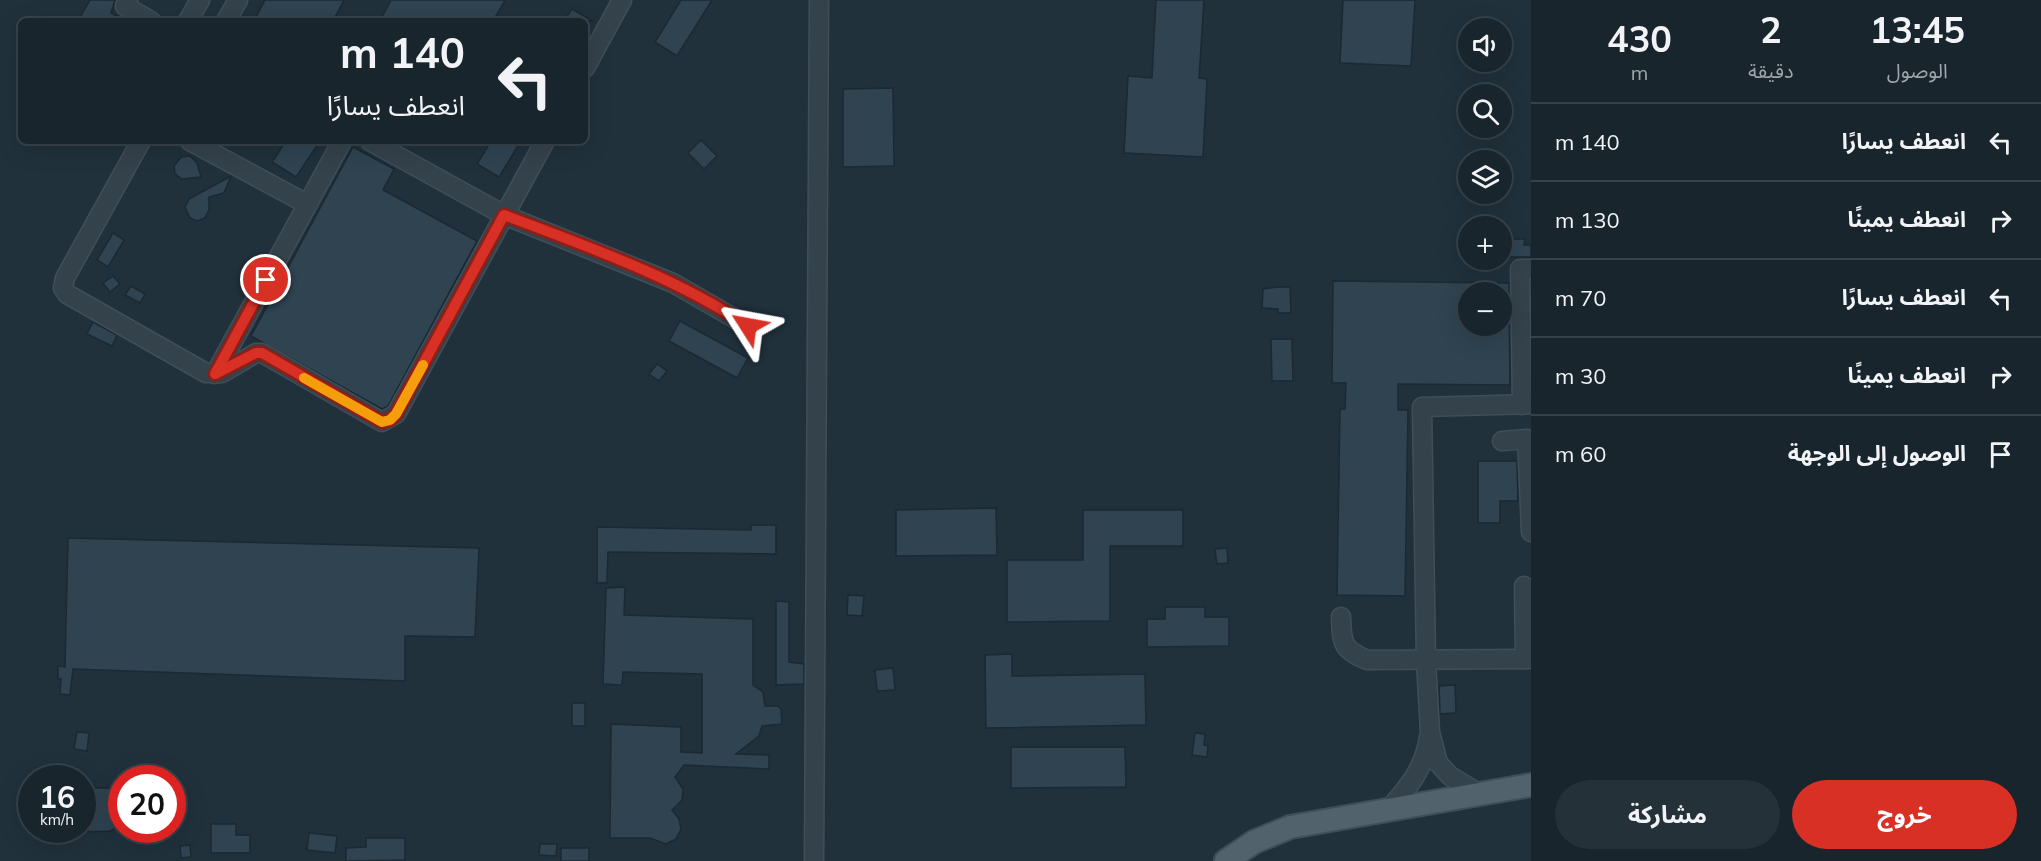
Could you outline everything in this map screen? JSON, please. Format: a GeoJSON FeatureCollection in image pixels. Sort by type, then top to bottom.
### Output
{"type":"FeatureCollection","features":[{"type":"Feature","properties":{"kind":"main road"},"geometry":{"type":"LineString","coordinates":[[1226,861],[1254,842],[1290,827],[1531,785]]}},
{"type":"Feature","properties":{"kind":"street"},"geometry":{"type":"LineString","coordinates":[[128,0],[125,6],[147,18]]}},
{"type":"Feature","properties":{"kind":"street"},"geometry":{"type":"LineString","coordinates":[[190,18],[200,0]]}},
{"type":"Feature","properties":{"kind":"street"},"geometry":{"type":"LineString","coordinates":[[228,18],[238,0]]}},
{"type":"Feature","properties":{"kind":"street"},"geometry":{"type":"LineString","coordinates":[[588,62],[622,0]]}},
{"type":"Feature","properties":{"kind":"street"},"geometry":{"type":"LineString","coordinates":[[814,861],[819,0]]}},
{"type":"Feature","properties":{"kind":"street"},"geometry":{"type":"LineString","coordinates":[[139,144],[65,278],[63,288],[73,300],[206,373],[215,374],[256,353],[262,353],[374,420],[382,422],[390,420],[543,144]]}},
{"type":"Feature","properties":{"kind":"street"},"geometry":{"type":"LineString","coordinates":[[196,144],[307,204]]}},
{"type":"Feature","properties":{"kind":"street"},"geometry":{"type":"LineString","coordinates":[[215,374],[340,144]]}},
{"type":"Feature","properties":{"kind":"street"},"geometry":{"type":"LineString","coordinates":[[375,144],[504,215],[673,283],[720,307],[748,326]]}},
{"type":"Feature","properties":{"kind":"street"},"geometry":{"type":"LineString","coordinates":[[1480,794],[1450,776],[1438,763],[1430,732],[1426,661],[1422,407],[1526,405],[1520,269],[1531,269]]}},
{"type":"Feature","properties":{"kind":"street"},"geometry":{"type":"LineString","coordinates":[[1502,441],[1527,440],[1531,532]]}},
{"type":"Feature","properties":{"kind":"street"},"geometry":{"type":"LineString","coordinates":[[1341,617],[1342,641],[1350,653],[1367,660],[1528,659],[1524,586]]}},
{"type":"Feature","properties":{"kind":"street"},"geometry":{"type":"LineString","coordinates":[[1388,810],[1414,781],[1425,759],[1430,732]]}},
{"type":"Feature","properties":{"kind":"building"},"geometry":{"type":"Polygon","coordinates":[[[90,0],[115,0],[111,13],[120,18],[80,18],[90,0]]]}},
{"type":"Feature","properties":{"kind":"building"},"geometry":{"type":"Polygon","coordinates":[[[265,0],[344,0],[335,18],[256,18],[265,0]]]}},
{"type":"Feature","properties":{"kind":"building"},"geometry":{"type":"Polygon","coordinates":[[[391,0],[505,0],[495,18],[382,18],[391,0]]]}},
{"type":"Feature","properties":{"kind":"building"},"geometry":{"type":"Polygon","coordinates":[[[681,0],[712,0],[677,56],[655,42],[681,0]]]}},
{"type":"Feature","properties":{"kind":"building"},"geometry":{"type":"Polygon","coordinates":[[[1156,0],[1204,0],[1199,78],[1207,79],[1203,157],[1124,153],[1128,76],[1152,78],[1156,0]]]}},
{"type":"Feature","properties":{"kind":"building"},"geometry":{"type":"Polygon","coordinates":[[[1343,0],[1415,0],[1411,66],[1340,63],[1343,0]]]}},
{"type":"Feature","properties":{"kind":"building"},"geometry":{"type":"Polygon","coordinates":[[[572,9],[588,18],[566,18],[572,9]]]}},
{"type":"Feature","properties":{"kind":"building"},"geometry":{"type":"Polygon","coordinates":[[[893,88],[894,166],[843,167],[843,89],[893,88]]]}},
{"type":"Feature","properties":{"kind":"building"},"geometry":{"type":"Polygon","coordinates":[[[701,140],[717,156],[704,169],[688,153],[701,140]]]}},
{"type":"Feature","properties":{"kind":"building"},"geometry":{"type":"Polygon","coordinates":[[[284,144],[318,144],[296,177],[272,162],[284,144]]]}},
{"type":"Feature","properties":{"kind":"building"},"geometry":{"type":"Polygon","coordinates":[[[489,144],[519,144],[499,177],[477,164],[489,144]]]}},
{"type":"Feature","properties":{"kind":"building"},"geometry":{"type":"Polygon","coordinates":[[[353,147],[394,169],[383,190],[477,241],[388,406],[382,409],[251,336],[353,147]]]}},
{"type":"Feature","properties":{"kind":"building"},"geometry":{"type":"Polygon","coordinates":[[[190,156],[197,163],[201,177],[182,179],[175,174],[174,166],[181,157],[190,156]]]}},
{"type":"Feature","properties":{"kind":"building"},"geometry":{"type":"Polygon","coordinates":[[[231,176],[224,193],[209,197],[209,210],[205,218],[197,221],[190,218],[185,207],[189,199],[231,176]]]}},
{"type":"Feature","properties":{"kind":"building"},"geometry":{"type":"Polygon","coordinates":[[[113,233],[124,240],[108,267],[97,260],[113,233]]]}},
{"type":"Feature","properties":{"kind":"building"},"geometry":{"type":"Polygon","coordinates":[[[1512,239],[1525,239],[1524,245],[1531,245],[1531,257],[1512,257],[1512,239]]]}},
{"type":"Feature","properties":{"kind":"building"},"geometry":{"type":"Polygon","coordinates":[[[113,276],[120,284],[110,292],[103,283],[113,276]]]}},
{"type":"Feature","properties":{"kind":"building"},"geometry":{"type":"Polygon","coordinates":[[[1333,281],[1458,282],[1458,336],[1510,336],[1510,385],[1398,384],[1398,410],[1408,410],[1405,596],[1337,595],[1340,409],[1345,409],[1346,383],[1332,383],[1333,281]]]}},
{"type":"Feature","properties":{"kind":"building"},"geometry":{"type":"Polygon","coordinates":[[[131,286],[145,294],[140,303],[125,295],[131,286]]]}},
{"type":"Feature","properties":{"kind":"building"},"geometry":{"type":"Polygon","coordinates":[[[1290,287],[1291,313],[1278,313],[1278,309],[1262,308],[1263,289],[1290,287]]]}},
{"type":"Feature","properties":{"kind":"building"},"geometry":{"type":"Polygon","coordinates":[[[680,321],[748,358],[737,378],[669,341],[680,321]]]}},
{"type":"Feature","properties":{"kind":"building"},"geometry":{"type":"Polygon","coordinates":[[[93,322],[117,335],[112,346],[87,334],[93,322]]]}},
{"type":"Feature","properties":{"kind":"building"},"geometry":{"type":"Polygon","coordinates":[[[1271,339],[1292,339],[1293,381],[1272,381],[1271,339]]]}},
{"type":"Feature","properties":{"kind":"building"},"geometry":{"type":"Polygon","coordinates":[[[657,364],[667,371],[659,381],[649,374],[657,364]]]}},
{"type":"Feature","properties":{"kind":"building"},"geometry":{"type":"Polygon","coordinates":[[[1478,461],[1517,461],[1518,501],[1500,501],[1500,523],[1478,523],[1478,461]]]}},
{"type":"Feature","properties":{"kind":"building"},"geometry":{"type":"Polygon","coordinates":[[[996,508],[997,555],[896,556],[896,510],[996,508]]]}},
{"type":"Feature","properties":{"kind":"building"},"geometry":{"type":"Polygon","coordinates":[[[1083,510],[1183,510],[1183,546],[1110,546],[1110,621],[1007,622],[1007,560],[1083,560],[1083,510]]]}},
{"type":"Feature","properties":{"kind":"building"},"geometry":{"type":"Polygon","coordinates":[[[751,525],[776,525],[776,554],[608,552],[607,583],[597,583],[597,527],[751,530],[751,525]]]}},
{"type":"Feature","properties":{"kind":"building"},"geometry":{"type":"Polygon","coordinates":[[[68,538],[479,548],[475,637],[405,636],[405,681],[73,669],[70,695],[60,694],[61,679],[58,679],[58,666],[65,667],[68,538]]]}},
{"type":"Feature","properties":{"kind":"building"},"geometry":{"type":"Polygon","coordinates":[[[1227,548],[1228,563],[1217,564],[1215,549],[1227,548]]]}},
{"type":"Feature","properties":{"kind":"building"},"geometry":{"type":"Polygon","coordinates":[[[625,587],[624,615],[753,619],[753,685],[763,692],[765,706],[778,706],[781,709],[782,724],[762,726],[759,736],[736,754],[769,755],[769,769],[684,765],[675,777],[683,789],[682,800],[672,810],[679,819],[681,829],[676,839],[666,844],[650,838],[610,838],[611,724],[681,727],[681,752],[702,753],[702,674],[623,672],[622,685],[603,684],[606,588],[625,587]]]}},
{"type":"Feature","properties":{"kind":"building"},"geometry":{"type":"Polygon","coordinates":[[[848,595],[864,596],[862,616],[847,615],[848,595]]]}},
{"type":"Feature","properties":{"kind":"building"},"geometry":{"type":"Polygon","coordinates":[[[776,601],[789,602],[789,662],[804,664],[804,684],[776,685],[776,601]]]}},
{"type":"Feature","properties":{"kind":"building"},"geometry":{"type":"Polygon","coordinates":[[[1165,607],[1205,607],[1205,617],[1229,617],[1229,646],[1147,647],[1147,619],[1165,619],[1165,607]]]}},
{"type":"Feature","properties":{"kind":"building"},"geometry":{"type":"Polygon","coordinates":[[[1012,654],[1012,676],[1145,674],[1146,725],[986,728],[985,655],[1012,654]]]}},
{"type":"Feature","properties":{"kind":"building"},"geometry":{"type":"Polygon","coordinates":[[[893,668],[895,690],[877,691],[875,670],[893,668]]]}},
{"type":"Feature","properties":{"kind":"building"},"geometry":{"type":"Polygon","coordinates":[[[1455,685],[1456,713],[1440,714],[1439,686],[1455,685]]]}},
{"type":"Feature","properties":{"kind":"building"},"geometry":{"type":"Polygon","coordinates":[[[572,703],[585,703],[585,726],[572,726],[572,703]]]}},
{"type":"Feature","properties":{"kind":"building"},"geometry":{"type":"Polygon","coordinates":[[[77,732],[89,733],[87,751],[74,749],[77,732]]]}},
{"type":"Feature","properties":{"kind":"building"},"geometry":{"type":"Polygon","coordinates":[[[1195,733],[1205,734],[1204,745],[1208,746],[1207,757],[1192,755],[1195,733]]]}},
{"type":"Feature","properties":{"kind":"building"},"geometry":{"type":"Polygon","coordinates":[[[1011,747],[1125,747],[1126,787],[1011,788],[1011,747]]]}},
{"type":"Feature","properties":{"kind":"building"},"geometry":{"type":"Polygon","coordinates":[[[96,788],[108,788],[108,831],[96,832],[96,788]]]}},
{"type":"Feature","properties":{"kind":"building"},"geometry":{"type":"Polygon","coordinates":[[[211,824],[236,824],[236,835],[250,835],[250,853],[211,853],[211,824]]]}},
{"type":"Feature","properties":{"kind":"building"},"geometry":{"type":"Polygon","coordinates":[[[309,833],[337,836],[335,853],[307,850],[309,833]]]}},
{"type":"Feature","properties":{"kind":"building"},"geometry":{"type":"Polygon","coordinates":[[[366,838],[405,838],[405,860],[346,861],[346,848],[366,847],[366,838]]]}},
{"type":"Feature","properties":{"kind":"building"},"geometry":{"type":"Polygon","coordinates":[[[540,844],[557,844],[556,856],[539,855],[540,844]]]}},
{"type":"Feature","properties":{"kind":"building"},"geometry":{"type":"Polygon","coordinates":[[[190,845],[191,857],[181,858],[180,846],[190,845]]]}},
{"type":"Feature","properties":{"kind":"building"},"geometry":{"type":"Polygon","coordinates":[[[561,848],[589,848],[589,861],[561,861],[561,848]]]}},
{"type":"Feature","properties":{"kind":"slow traffic"},"geometry":{"type":"LineString","coordinates":[[304,378],[374,420],[382,422],[390,420],[396,414],[423,365]]}},
{"type":"Feature","properties":{"kind":"route"},"geometry":{"type":"LineString","coordinates":[[266,280],[215,374],[249,356],[262,353],[374,420],[382,422],[390,420],[396,414],[504,215],[616,258],[673,283],[720,307],[748,326]]}}]}
